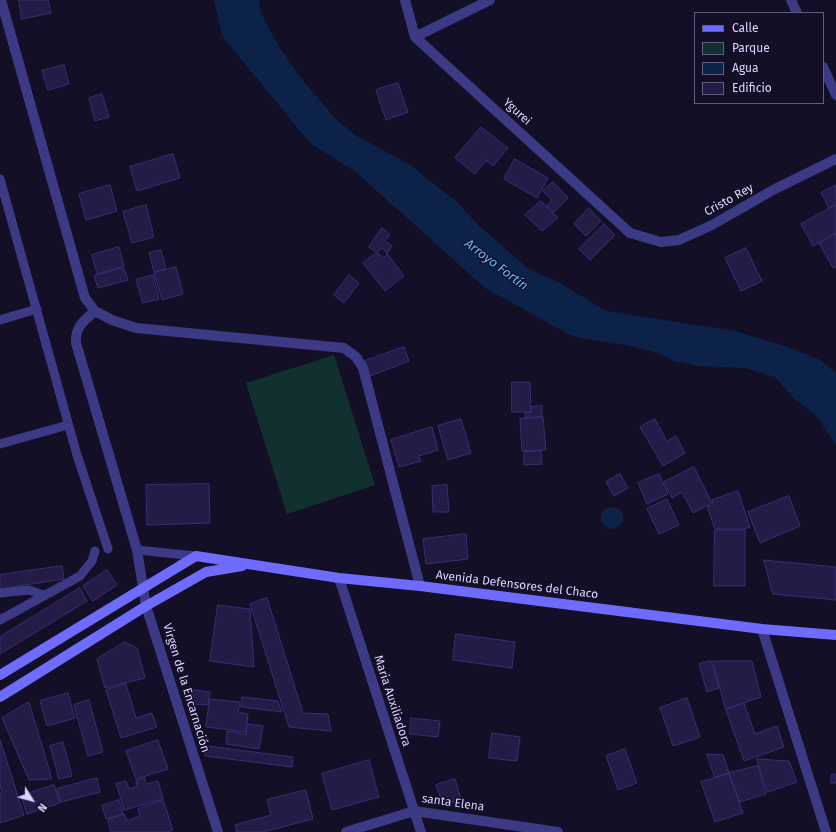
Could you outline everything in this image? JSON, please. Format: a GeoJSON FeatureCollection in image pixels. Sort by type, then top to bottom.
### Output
{"type":"FeatureCollection","features":[{"type":"Feature","properties":{"kind":"main road","name":"Avenida Defensores del Chaco"},"geometry":{"type":"LineString","coordinates":[[196,556],[339,578],[420,586],[762,629],[836,635]]}},
{"type":"Feature","properties":{"kind":"main road"},"geometry":{"type":"LineString","coordinates":[[0,675],[196,556]]}},
{"type":"Feature","properties":{"kind":"main road"},"geometry":{"type":"LineString","coordinates":[[0,697],[146,606],[206,572],[252,565]]}},
{"type":"Feature","properties":{"kind":"street"},"geometry":{"type":"LineString","coordinates":[[1,0],[86,298],[95,311],[112,320],[136,328],[344,348],[356,357],[363,368],[420,586]]}},
{"type":"Feature","properties":{"kind":"street"},"geometry":{"type":"LineString","coordinates":[[405,0],[415,37],[490,0]]}},
{"type":"Feature","properties":{"kind":"street"},"geometry":{"type":"LineString","coordinates":[[791,0],[797,12]]}},
{"type":"Feature","properties":{"kind":"street","name":"Ygurei"},"geometry":{"type":"LineString","coordinates":[[415,37],[630,233]]}},
{"type":"Feature","properties":{"kind":"street"},"geometry":{"type":"LineString","coordinates":[[824,69],[836,94]]}},
{"type":"Feature","properties":{"kind":"street","name":"Cristo Rey"},"geometry":{"type":"LineString","coordinates":[[630,233],[661,242],[679,240],[712,225],[773,190],[836,159]]}},
{"type":"Feature","properties":{"kind":"street","name":"Virgen de la Encarnación"},"geometry":{"type":"LineString","coordinates":[[95,311],[81,324],[75,333],[76,343],[137,550],[146,606],[218,832]]}},
{"type":"Feature","properties":{"kind":"street","name":"Maria Auxiliadora"},"geometry":{"type":"LineString","coordinates":[[339,578],[421,832]]}},
{"type":"Feature","properties":{"kind":"street"},"geometry":{"type":"LineString","coordinates":[[762,629],[826,832]]}},
{"type":"Feature","properties":{"kind":"street","name":"santa Elena"},"geometry":{"type":"LineString","coordinates":[[346,832],[414,811],[558,832]]}},
{"type":"Feature","properties":{"kind":"lane"},"geometry":{"type":"LineString","coordinates":[[0,179],[4,209],[36,309],[68,425],[108,549]]}},
{"type":"Feature","properties":{"kind":"lane"},"geometry":{"type":"LineString","coordinates":[[0,320],[36,309]]}},
{"type":"Feature","properties":{"kind":"lane"},"geometry":{"type":"LineString","coordinates":[[0,444],[68,425]]}},
{"type":"Feature","properties":{"kind":"lane"},"geometry":{"type":"LineString","coordinates":[[137,550],[196,556]]}},
{"type":"Feature","properties":{"kind":"lane"},"geometry":{"type":"LineString","coordinates":[[0,620],[80,576],[92,561],[95,551]]}},
{"type":"Feature","properties":{"kind":"lane"},"geometry":{"type":"LineString","coordinates":[[0,593],[29,590],[43,595]]}},
{"type":"Feature","properties":{"kind":"green space"},"geometry":{"type":"Polygon","coordinates":[[[334,355],[375,485],[287,514],[246,383],[334,355]]]}},
{"type":"Feature","properties":{"kind":"water","name":"Arroyo Fortín"},"geometry":{"type":"Polygon","coordinates":[[[214,0],[259,0],[261,13],[278,45],[304,82],[337,120],[357,136],[410,165],[456,201],[479,226],[529,269],[560,283],[606,311],[735,331],[788,347],[818,359],[836,373],[836,445],[818,418],[796,401],[775,377],[745,368],[699,366],[674,361],[658,353],[628,345],[585,339],[568,334],[485,288],[357,173],[310,143],[222,36],[214,0]]]}},
{"type":"Feature","properties":{"kind":"water"},"geometry":{"type":"Polygon","coordinates":[[[612,507],[620,510],[623,518],[620,526],[612,529],[604,526],[601,518],[604,510],[612,507]]]}},
{"type":"Feature","properties":{"kind":"building"},"geometry":{"type":"Polygon","coordinates":[[[19,0],[48,0],[51,13],[22,19],[19,0]]]}},
{"type":"Feature","properties":{"kind":"building"},"geometry":{"type":"Polygon","coordinates":[[[64,65],[69,84],[48,90],[42,71],[64,65]]]}},
{"type":"Feature","properties":{"kind":"building"},"geometry":{"type":"Polygon","coordinates":[[[398,83],[408,112],[386,120],[376,90],[398,83]]]}},
{"type":"Feature","properties":{"kind":"building"},"geometry":{"type":"Polygon","coordinates":[[[102,94],[109,117],[95,121],[89,98],[102,94]]]}},
{"type":"Feature","properties":{"kind":"building"},"geometry":{"type":"Polygon","coordinates":[[[481,127],[508,148],[493,166],[486,160],[475,174],[455,158],[481,127]]]}},
{"type":"Feature","properties":{"kind":"building"},"geometry":{"type":"Polygon","coordinates":[[[173,154],[180,178],[137,191],[130,167],[173,154]]]}},
{"type":"Feature","properties":{"kind":"building"},"geometry":{"type":"Polygon","coordinates":[[[515,159],[548,178],[537,198],[504,179],[515,159]]]}},
{"type":"Feature","properties":{"kind":"building"},"geometry":{"type":"Polygon","coordinates":[[[553,182],[568,198],[554,212],[547,206],[552,200],[543,191],[553,182]]]}},
{"type":"Feature","properties":{"kind":"building"},"geometry":{"type":"Polygon","coordinates":[[[110,185],[117,211],[86,220],[79,194],[110,185]]]}},
{"type":"Feature","properties":{"kind":"building"},"geometry":{"type":"Polygon","coordinates":[[[836,185],[836,204],[829,208],[821,193],[836,185]]]}},
{"type":"Feature","properties":{"kind":"building"},"geometry":{"type":"Polygon","coordinates":[[[541,201],[558,218],[542,231],[525,215],[541,201]]]}},
{"type":"Feature","properties":{"kind":"building"},"geometry":{"type":"Polygon","coordinates":[[[146,205],[154,237],[132,243],[123,212],[146,205]]]}},
{"type":"Feature","properties":{"kind":"building"},"geometry":{"type":"Polygon","coordinates":[[[836,205],[836,233],[813,246],[801,224],[836,205]]]}},
{"type":"Feature","properties":{"kind":"building"},"geometry":{"type":"Polygon","coordinates":[[[589,208],[601,221],[586,236],[574,224],[589,208]]]}},
{"type":"Feature","properties":{"kind":"building"},"geometry":{"type":"Polygon","coordinates":[[[604,224],[615,235],[590,260],[579,249],[604,224]]]}},
{"type":"Feature","properties":{"kind":"building"},"geometry":{"type":"Polygon","coordinates":[[[382,228],[390,234],[385,241],[392,246],[384,258],[369,247],[382,228]]]}},
{"type":"Feature","properties":{"kind":"building"},"geometry":{"type":"Polygon","coordinates":[[[836,233],[836,267],[833,268],[819,243],[836,233]]]}},
{"type":"Feature","properties":{"kind":"building"},"geometry":{"type":"Polygon","coordinates":[[[119,247],[124,266],[97,274],[92,255],[119,247]]]}},
{"type":"Feature","properties":{"kind":"building"},"geometry":{"type":"Polygon","coordinates":[[[383,248],[404,276],[385,291],[363,263],[383,248]]]}},
{"type":"Feature","properties":{"kind":"building"},"geometry":{"type":"Polygon","coordinates":[[[746,248],[762,281],[741,291],[725,258],[746,248]]]}},
{"type":"Feature","properties":{"kind":"building"},"geometry":{"type":"Polygon","coordinates":[[[161,250],[166,269],[154,272],[149,253],[161,250]]]}},
{"type":"Feature","properties":{"kind":"building"},"geometry":{"type":"Polygon","coordinates":[[[176,267],[183,294],[162,300],[154,273],[176,267]]]}},
{"type":"Feature","properties":{"kind":"building"},"geometry":{"type":"Polygon","coordinates":[[[124,268],[128,280],[98,288],[94,276],[124,268]]]}},
{"type":"Feature","properties":{"kind":"building"},"geometry":{"type":"Polygon","coordinates":[[[153,275],[159,299],[143,303],[136,280],[153,275]]]}},
{"type":"Feature","properties":{"kind":"building"},"geometry":{"type":"Polygon","coordinates":[[[349,275],[359,283],[344,303],[334,295],[349,275]]]}},
{"type":"Feature","properties":{"kind":"building"},"geometry":{"type":"Polygon","coordinates":[[[404,347],[409,361],[370,376],[365,361],[404,347]]]}},
{"type":"Feature","properties":{"kind":"building"},"geometry":{"type":"Polygon","coordinates":[[[512,382],[530,382],[531,412],[512,412],[512,382]]]}},
{"type":"Feature","properties":{"kind":"building"},"geometry":{"type":"Polygon","coordinates":[[[542,406],[542,417],[525,418],[525,413],[532,412],[531,407],[542,406]]]}},
{"type":"Feature","properties":{"kind":"building"},"geometry":{"type":"Polygon","coordinates":[[[543,417],[546,450],[522,451],[520,419],[543,417]]]}},
{"type":"Feature","properties":{"kind":"building"},"geometry":{"type":"Polygon","coordinates":[[[461,419],[471,453],[448,460],[438,426],[461,419]]]}},
{"type":"Feature","properties":{"kind":"building"},"geometry":{"type":"Polygon","coordinates":[[[655,419],[667,441],[676,436],[685,453],[663,466],[640,427],[655,419]]]}},
{"type":"Feature","properties":{"kind":"building"},"geometry":{"type":"Polygon","coordinates":[[[432,427],[438,450],[419,456],[421,461],[399,467],[391,440],[432,427]]]}},
{"type":"Feature","properties":{"kind":"building"},"geometry":{"type":"Polygon","coordinates":[[[541,451],[542,464],[524,465],[524,452],[541,451]]]}},
{"type":"Feature","properties":{"kind":"building"},"geometry":{"type":"Polygon","coordinates":[[[694,467],[712,503],[693,513],[682,492],[672,498],[664,482],[694,467]]]}},
{"type":"Feature","properties":{"kind":"building"},"geometry":{"type":"Polygon","coordinates":[[[620,474],[628,488],[614,496],[606,482],[620,474]]]}},
{"type":"Feature","properties":{"kind":"building"},"geometry":{"type":"Polygon","coordinates":[[[659,474],[668,494],[647,504],[638,483],[659,474]]]}},
{"type":"Feature","properties":{"kind":"building"},"geometry":{"type":"Polygon","coordinates":[[[209,484],[210,523],[147,525],[146,485],[209,484]]]}},
{"type":"Feature","properties":{"kind":"building"},"geometry":{"type":"Polygon","coordinates":[[[447,485],[449,512],[433,512],[432,486],[447,485]]]}},
{"type":"Feature","properties":{"kind":"building"},"geometry":{"type":"Polygon","coordinates":[[[738,491],[750,527],[744,529],[715,529],[707,507],[713,505],[712,500],[738,491]]]}},
{"type":"Feature","properties":{"kind":"building"},"geometry":{"type":"Polygon","coordinates":[[[789,496],[800,526],[760,543],[748,512],[789,496]]]}},
{"type":"Feature","properties":{"kind":"building"},"geometry":{"type":"Polygon","coordinates":[[[667,499],[679,525],[659,534],[647,509],[667,499]]]}},
{"type":"Feature","properties":{"kind":"building"},"geometry":{"type":"Polygon","coordinates":[[[715,530],[745,530],[745,586],[714,586],[715,530]]]}},
{"type":"Feature","properties":{"kind":"building"},"geometry":{"type":"Polygon","coordinates":[[[466,534],[468,559],[426,564],[423,539],[466,534]]]}},
{"type":"Feature","properties":{"kind":"building"},"geometry":{"type":"Polygon","coordinates":[[[764,560],[836,567],[836,600],[773,594],[764,560]]]}},
{"type":"Feature","properties":{"kind":"building"},"geometry":{"type":"Polygon","coordinates":[[[62,566],[64,579],[0,589],[0,575],[62,566]]]}},
{"type":"Feature","properties":{"kind":"building"},"geometry":{"type":"Polygon","coordinates":[[[107,570],[117,585],[93,601],[83,586],[107,570]]]}},
{"type":"Feature","properties":{"kind":"building"},"geometry":{"type":"Polygon","coordinates":[[[80,588],[87,601],[0,654],[0,637],[80,588]]]}},
{"type":"Feature","properties":{"kind":"building"},"geometry":{"type":"Polygon","coordinates":[[[267,598],[303,713],[328,714],[331,731],[289,727],[250,604],[267,598]]]}},
{"type":"Feature","properties":{"kind":"building"},"geometry":{"type":"Polygon","coordinates":[[[218,605],[250,609],[254,667],[210,661],[218,605]]]}},
{"type":"Feature","properties":{"kind":"building"},"geometry":{"type":"Polygon","coordinates":[[[456,634],[515,642],[512,668],[453,660],[456,634]]]}},
{"type":"Feature","properties":{"kind":"building"},"geometry":{"type":"Polygon","coordinates":[[[125,642],[137,648],[145,678],[105,688],[97,659],[125,642]]]}},
{"type":"Feature","properties":{"kind":"building"},"geometry":{"type":"Polygon","coordinates":[[[711,661],[719,688],[707,692],[699,664],[711,661]]]}},
{"type":"Feature","properties":{"kind":"building"},"geometry":{"type":"Polygon","coordinates":[[[713,661],[752,661],[761,697],[726,709],[713,661]]]}},
{"type":"Feature","properties":{"kind":"building"},"geometry":{"type":"Polygon","coordinates":[[[126,684],[136,718],[152,713],[157,727],[121,738],[106,690],[126,684]]]}},
{"type":"Feature","properties":{"kind":"building"},"geometry":{"type":"Polygon","coordinates":[[[194,690],[210,692],[208,705],[193,704],[194,690]]]}},
{"type":"Feature","properties":{"kind":"building"},"geometry":{"type":"Polygon","coordinates":[[[68,693],[75,718],[47,726],[40,701],[68,693]]]}},
{"type":"Feature","properties":{"kind":"building"},"geometry":{"type":"Polygon","coordinates":[[[242,697],[278,701],[282,712],[241,707],[242,697]]]}},
{"type":"Feature","properties":{"kind":"building"},"geometry":{"type":"Polygon","coordinates":[[[687,698],[700,737],[673,746],[660,708],[687,698]]]}},
{"type":"Feature","properties":{"kind":"building"},"geometry":{"type":"Polygon","coordinates":[[[210,699],[240,702],[238,712],[248,714],[246,732],[206,727],[210,699]]]}},
{"type":"Feature","properties":{"kind":"building"},"geometry":{"type":"Polygon","coordinates":[[[89,700],[103,752],[88,756],[74,705],[89,700]]]}},
{"type":"Feature","properties":{"kind":"building"},"geometry":{"type":"Polygon","coordinates":[[[29,702],[52,779],[29,780],[2,718],[29,702]]]}},
{"type":"Feature","properties":{"kind":"building"},"geometry":{"type":"Polygon","coordinates":[[[744,703],[755,734],[777,726],[784,747],[744,761],[726,710],[744,703]]]}},
{"type":"Feature","properties":{"kind":"building"},"geometry":{"type":"Polygon","coordinates":[[[411,718],[440,721],[438,737],[410,734],[411,718]]]}},
{"type":"Feature","properties":{"kind":"building"},"geometry":{"type":"Polygon","coordinates":[[[247,724],[263,726],[259,749],[226,744],[227,731],[246,734],[247,724]]]}},
{"type":"Feature","properties":{"kind":"building"},"geometry":{"type":"Polygon","coordinates":[[[492,733],[520,737],[517,761],[489,758],[492,733]]]}},
{"type":"Feature","properties":{"kind":"building"},"geometry":{"type":"Polygon","coordinates":[[[0,740],[24,815],[0,823],[0,793],[2,792],[0,785],[0,740]]]}},
{"type":"Feature","properties":{"kind":"building"},"geometry":{"type":"Polygon","coordinates":[[[158,740],[168,769],[136,779],[126,751],[158,740]]]}},
{"type":"Feature","properties":{"kind":"building"},"geometry":{"type":"Polygon","coordinates":[[[63,742],[72,776],[59,779],[50,746],[63,742]]]}},
{"type":"Feature","properties":{"kind":"building"},"geometry":{"type":"Polygon","coordinates":[[[207,746],[293,757],[292,767],[205,756],[207,746]]]}},
{"type":"Feature","properties":{"kind":"building"},"geometry":{"type":"Polygon","coordinates":[[[625,749],[637,783],[618,790],[606,756],[625,749]]]}},
{"type":"Feature","properties":{"kind":"building"},"geometry":{"type":"Polygon","coordinates":[[[707,754],[723,755],[729,773],[715,777],[707,754]]]}},
{"type":"Feature","properties":{"kind":"building"},"geometry":{"type":"Polygon","coordinates":[[[757,759],[789,761],[797,782],[768,792],[757,759]]]}},
{"type":"Feature","properties":{"kind":"building"},"geometry":{"type":"Polygon","coordinates":[[[369,760],[379,797],[332,810],[322,774],[369,760]]]}},
{"type":"Feature","properties":{"kind":"building"},"geometry":{"type":"Polygon","coordinates":[[[758,766],[766,794],[740,802],[729,773],[758,766]]]}},
{"type":"Feature","properties":{"kind":"building"},"geometry":{"type":"Polygon","coordinates":[[[729,774],[743,813],[715,822],[701,782],[729,774]]]}},
{"type":"Feature","properties":{"kind":"building"},"geometry":{"type":"Polygon","coordinates":[[[832,774],[836,774],[836,783],[831,783],[832,774]]]}},
{"type":"Feature","properties":{"kind":"building"},"geometry":{"type":"Polygon","coordinates":[[[97,778],[100,792],[61,802],[57,789],[97,778]]]}},
{"type":"Feature","properties":{"kind":"building"},"geometry":{"type":"Polygon","coordinates":[[[145,778],[146,784],[158,781],[163,799],[124,810],[116,783],[126,781],[129,789],[137,786],[136,781],[145,778]]]}},
{"type":"Feature","properties":{"kind":"building"},"geometry":{"type":"Polygon","coordinates":[[[455,779],[461,799],[443,805],[436,785],[455,779]]]}},
{"type":"Feature","properties":{"kind":"building"},"geometry":{"type":"Polygon","coordinates":[[[54,785],[60,803],[27,814],[21,796],[54,785]]]}},
{"type":"Feature","properties":{"kind":"building"},"geometry":{"type":"Polygon","coordinates":[[[306,790],[313,819],[263,832],[237,832],[235,825],[271,815],[267,800],[306,790]]]}},
{"type":"Feature","properties":{"kind":"building"},"geometry":{"type":"Polygon","coordinates":[[[119,800],[123,814],[106,819],[102,806],[119,800]]]}},
{"type":"Feature","properties":{"kind":"building"},"geometry":{"type":"Polygon","coordinates":[[[163,800],[173,830],[168,832],[111,832],[108,820],[124,814],[127,821],[140,816],[138,809],[163,800]]]}}]}
